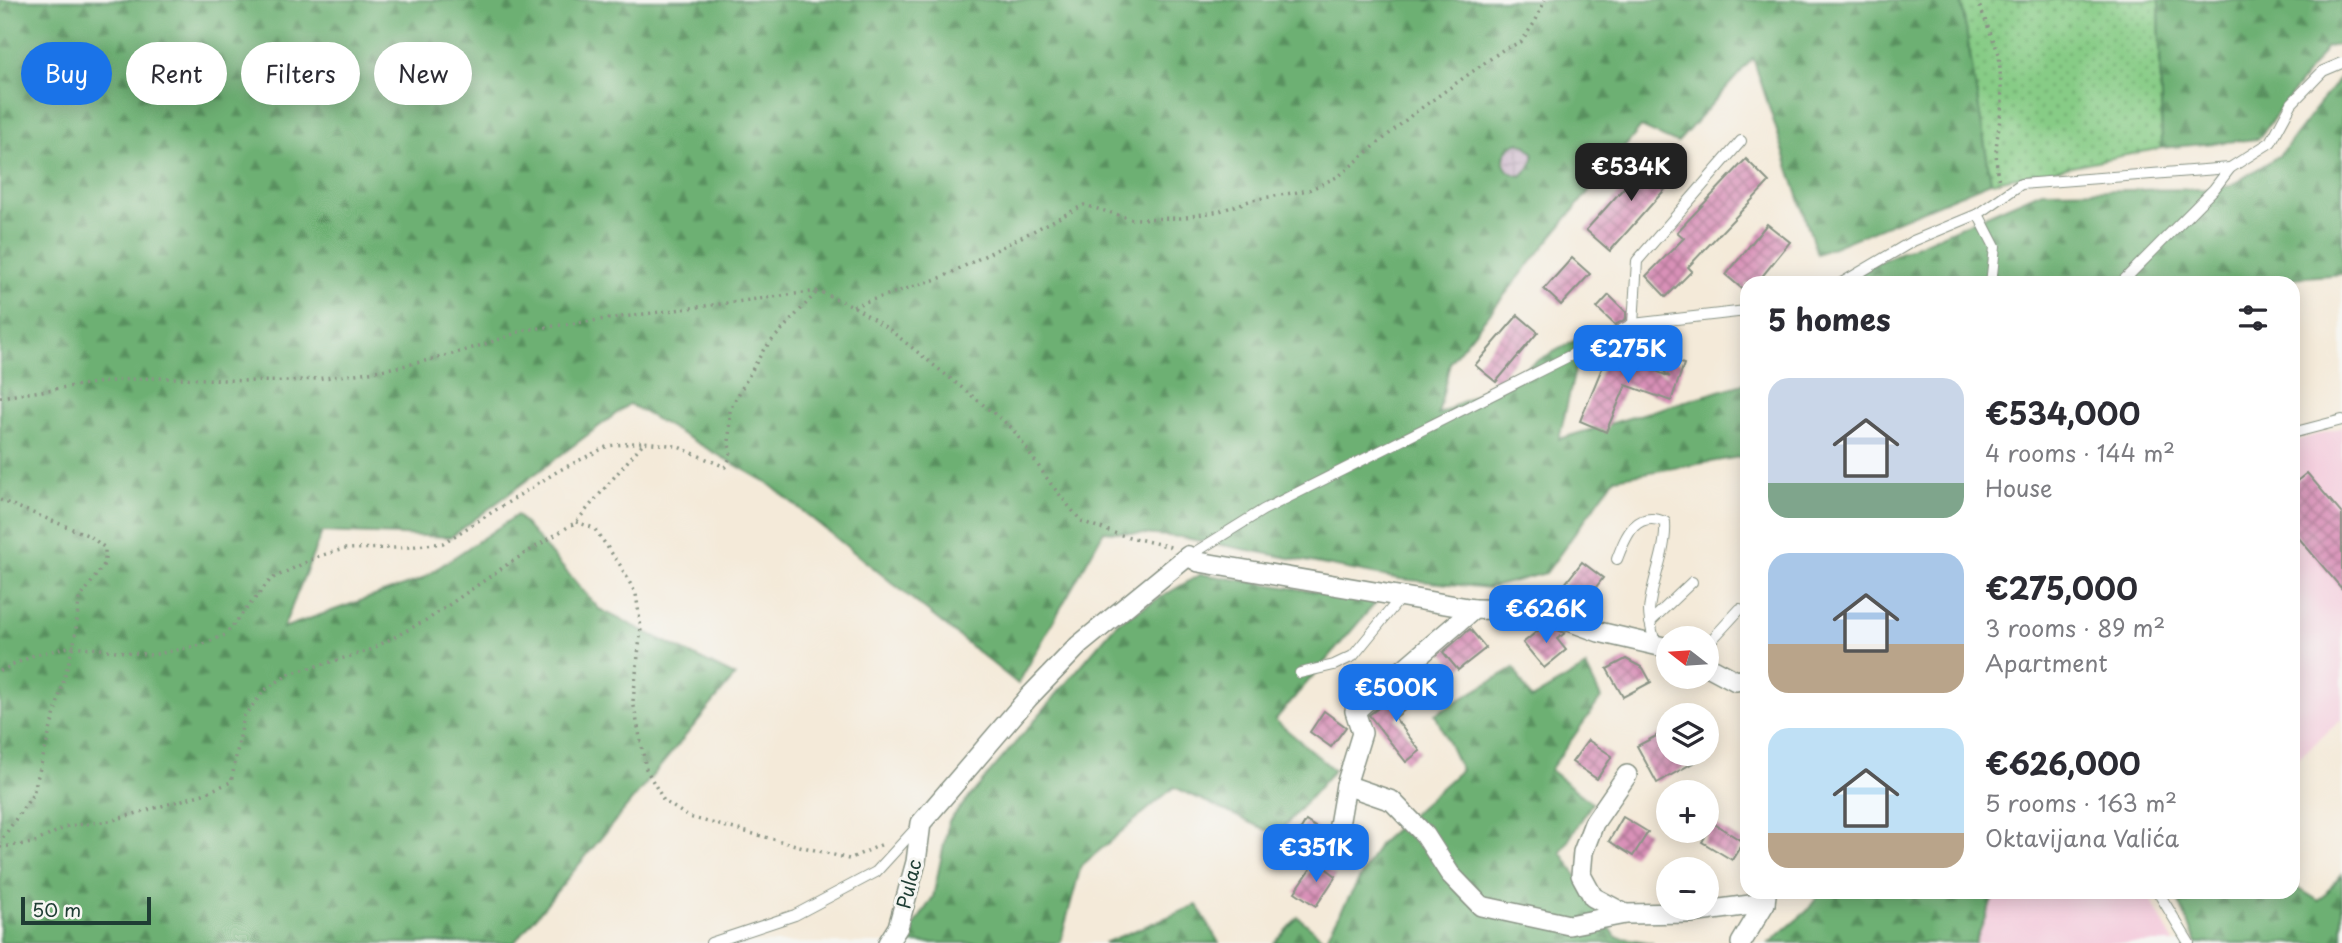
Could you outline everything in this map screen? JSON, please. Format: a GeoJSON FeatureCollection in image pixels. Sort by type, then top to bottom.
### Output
{"type":"FeatureCollection","features":[{"type":"Feature","properties":{"kind":"street"},"geometry":{"type":"LineString","coordinates":[[921,823],[1028,698],[1079,645],[1188,556],[1199,562],[1474,609],[1539,610],[1599,632],[1656,645]]}},
{"type":"Feature","properties":{"kind":"street"},"geometry":{"type":"LineString","coordinates":[[1338,831],[1346,785],[1362,733],[1356,711],[1474,609]]}},
{"type":"Feature","properties":{"kind":"street"},"geometry":{"type":"LineString","coordinates":[[1719,672],[1736,681],[1740,680]]}},
{"type":"Feature","properties":{"kind":"street"},"geometry":{"type":"LineString","coordinates":[[1625,914],[1593,897],[1581,875],[1583,852],[1594,823],[1627,775]]}},
{"type":"Feature","properties":{"kind":"street"},"geometry":{"type":"LineString","coordinates":[[1346,785],[1392,802],[1425,835],[1450,874],[1481,906],[1570,925],[1625,914],[1691,913],[1755,899]]}},
{"type":"Feature","properties":{"kind":"street","name":"Pulac"},"geometry":{"type":"LineString","coordinates":[[888,943],[898,927],[916,862],[921,823]]}},
{"type":"Feature","properties":{"kind":"street"},"geometry":{"type":"LineString","coordinates":[[1741,943],[1767,899]]}},
{"type":"Feature","properties":{"kind":"lane"},"geometry":{"type":"LineString","coordinates":[[2128,276],[2214,189],[2230,168],[2271,142],[2292,103],[2323,71],[2342,63]]}},
{"type":"Feature","properties":{"kind":"lane"},"geometry":{"type":"LineString","coordinates":[[1633,324],[1637,261],[1741,141]]}},
{"type":"Feature","properties":{"kind":"lane"},"geometry":{"type":"LineString","coordinates":[[1854,276],[1913,241],[1978,214],[2021,184],[2230,168]]}},
{"type":"Feature","properties":{"kind":"lane"},"geometry":{"type":"LineString","coordinates":[[1978,214],[1995,247],[1992,276]]}},
{"type":"Feature","properties":{"kind":"lane"},"geometry":{"type":"LineString","coordinates":[[1188,556],[1263,510],[1633,324],[1740,312]]}},
{"type":"Feature","properties":{"kind":"lane"},"geometry":{"type":"LineString","coordinates":[[2300,431],[2342,420]]}},
{"type":"Feature","properties":{"kind":"lane"},"geometry":{"type":"LineString","coordinates":[[1617,559],[1626,536],[1639,521],[1653,517],[1665,522],[1666,542],[1658,565],[1649,614],[1656,635]]}},
{"type":"Feature","properties":{"kind":"lane"},"geometry":{"type":"LineString","coordinates":[[1650,622],[1692,582]]}},
{"type":"Feature","properties":{"kind":"lane"},"geometry":{"type":"LineString","coordinates":[[1300,673],[1353,656],[1401,597]]}},
{"type":"Feature","properties":{"kind":"lane"},"geometry":{"type":"LineString","coordinates":[[1719,632],[1740,609]]}},
{"type":"Feature","properties":{"kind":"lane"},"geometry":{"type":"LineString","coordinates":[[711,943],[795,915],[876,872],[921,823]]}},
{"type":"Feature","properties":{"kind":"lane"},"geometry":{"type":"LineString","coordinates":[[2162,899],[2189,943]]}},
{"type":"Feature","properties":{"kind":"path"},"geometry":{"type":"LineString","coordinates":[[853,306],[955,272],[1084,205],[1132,219],[1180,218],[1220,211],[1252,200],[1309,190],[1339,176],[1413,114],[1504,49],[1521,42],[1535,22],[1545,0]]}},
{"type":"Feature","properties":{"kind":"path"},"geometry":{"type":"LineString","coordinates":[[1977,0],[1999,54],[2002,103],[1996,148],[1997,173],[2004,196]]}},
{"type":"Feature","properties":{"kind":"path"},"geometry":{"type":"LineString","coordinates":[[0,671],[34,655],[72,646],[152,655],[201,645],[225,635],[271,579],[319,556],[344,549],[400,548],[443,543],[571,465],[608,446],[644,442],[676,446],[725,467],[731,456],[730,409],[764,349],[818,291]]}},
{"type":"Feature","properties":{"kind":"path"},"geometry":{"type":"LineString","coordinates":[[0,397],[168,377],[229,381],[302,380],[420,363],[485,345],[524,330],[818,291],[853,306],[890,330],[1012,428],[1081,521],[1116,534],[1169,545],[1188,556]]}},
{"type":"Feature","properties":{"kind":"path"},"geometry":{"type":"LineString","coordinates":[[0,845],[33,843],[68,826],[110,821],[203,794],[231,782],[244,716],[265,690],[289,674],[368,651],[430,618],[508,564],[576,522],[644,442]]}},
{"type":"Feature","properties":{"kind":"path"},"geometry":{"type":"LineString","coordinates":[[0,500],[90,536],[105,548],[105,563],[79,600],[72,646],[33,793],[0,845]]}},
{"type":"Feature","properties":{"kind":"path"},"geometry":{"type":"LineString","coordinates":[[576,522],[594,528],[636,594],[640,628],[633,701],[646,769],[664,801],[689,817],[849,859],[893,838]]}},
{"type":"Feature","properties":{"kind":"shaded area"},"geometry":{"type":"Polygon","coordinates":[[[1519,142],[1534,154],[1531,166],[1522,176],[1511,174],[1506,169],[1505,154],[1510,145],[1519,142]]]}},
{"type":"Feature","properties":{"kind":"shaded area"},"geometry":{"type":"Polygon","coordinates":[[[2342,427],[2342,719],[2300,757],[2300,440],[2342,427]]]}},
{"type":"Feature","properties":{"kind":"shaded area"},"geometry":{"type":"Polygon","coordinates":[[[1992,899],[2150,899],[2174,943],[1975,943],[1992,899]]]}},
{"type":"Feature","properties":{"kind":"green space"},"geometry":{"type":"Polygon","coordinates":[[[0,0],[1961,0],[1991,182],[1817,254],[1753,58],[1677,143],[1641,127],[1450,362],[1438,415],[1583,336],[1559,439],[1740,385],[1740,457],[1615,478],[1546,573],[1489,588],[1399,579],[1180,537],[1104,531],[1018,684],[769,484],[629,404],[451,537],[322,532],[283,628],[420,580],[517,515],[599,609],[735,676],[514,943],[0,943],[0,0]],[[1519,142],[1512,145],[1504,160],[1508,170],[1521,176],[1531,166],[1534,154],[1527,146],[1519,142]]]}},
{"type":"Feature","properties":{"kind":"green space"},"geometry":{"type":"Polygon","coordinates":[[[1961,0],[2159,0],[2162,148],[1991,182],[1961,0]]]}},
{"type":"Feature","properties":{"kind":"green space"},"geometry":{"type":"Polygon","coordinates":[[[2159,0],[2342,0],[2342,44],[2327,47],[2258,139],[2162,148],[2159,0]]]}},
{"type":"Feature","properties":{"kind":"green space"},"geometry":{"type":"Polygon","coordinates":[[[2342,75],[2342,274],[2300,277],[1846,276],[2042,191],[2214,189],[2230,186],[2280,155],[2342,75]]]}},
{"type":"Feature","properties":{"kind":"green space"},"geometry":{"type":"Polygon","coordinates":[[[1201,574],[1377,601],[1275,720],[1334,770],[1277,835],[1174,787],[1081,866],[1060,943],[903,943],[933,897],[949,821],[1118,622],[1201,574]]]}},
{"type":"Feature","properties":{"kind":"green space"},"geometry":{"type":"Polygon","coordinates":[[[1586,667],[1601,698],[1550,770],[1592,803],[1561,852],[1616,937],[1653,943],[1274,943],[1298,917],[1325,940],[1380,843],[1461,770],[1435,714],[1514,668],[1531,699],[1586,667]]]}},
{"type":"Feature","properties":{"kind":"green space"},"geometry":{"type":"Polygon","coordinates":[[[2342,874],[2342,943],[2197,943],[2178,899],[2300,899],[2300,889],[2319,901],[2342,874]]]}},
{"type":"Feature","properties":{"kind":"green space"},"geometry":{"type":"Polygon","coordinates":[[[1816,899],[1993,899],[1975,943],[1769,943],[1807,911],[1816,899]]]}},
{"type":"Feature","properties":{"kind":"green space"},"geometry":{"type":"Polygon","coordinates":[[[1197,905],[1219,943],[1104,943],[1197,905]]]}},
{"type":"Feature","properties":{"kind":"building"},"geometry":{"type":"Polygon","coordinates":[[[1656,152],[1673,167],[1662,180],[1668,186],[1610,251],[1586,230],[1656,152]]]}},
{"type":"Feature","properties":{"kind":"building"},"geometry":{"type":"Polygon","coordinates":[[[1746,159],[1769,182],[1688,267],[1692,271],[1666,297],[1646,276],[1684,238],[1677,232],[1746,159]]]}},
{"type":"Feature","properties":{"kind":"building"},"geometry":{"type":"Polygon","coordinates":[[[1767,224],[1790,242],[1762,276],[1740,276],[1740,287],[1726,275],[1767,224]]]}},
{"type":"Feature","properties":{"kind":"building"},"geometry":{"type":"Polygon","coordinates":[[[1572,258],[1590,274],[1561,305],[1544,289],[1572,258]]]}},
{"type":"Feature","properties":{"kind":"building"},"geometry":{"type":"Polygon","coordinates":[[[1609,295],[1626,312],[1626,319],[1615,325],[1597,308],[1609,295]]]}},
{"type":"Feature","properties":{"kind":"building"},"geometry":{"type":"Polygon","coordinates":[[[1518,315],[1538,332],[1496,382],[1475,365],[1518,315]]]}},
{"type":"Feature","properties":{"kind":"building"},"geometry":{"type":"Polygon","coordinates":[[[1639,348],[1684,364],[1671,401],[1626,385],[1606,432],[1580,421],[1609,351],[1670,377],[1639,348]]]}},
{"type":"Feature","properties":{"kind":"building"},"geometry":{"type":"Polygon","coordinates":[[[2307,473],[2342,514],[2342,589],[2300,539],[2300,479],[2307,473]]]}},
{"type":"Feature","properties":{"kind":"building"},"geometry":{"type":"Polygon","coordinates":[[[1582,562],[1603,578],[1582,605],[1561,589],[1582,562]]]}},
{"type":"Feature","properties":{"kind":"building"},"geometry":{"type":"Polygon","coordinates":[[[1545,625],[1565,633],[1557,639],[1566,650],[1544,668],[1523,643],[1545,625]]]}},
{"type":"Feature","properties":{"kind":"building"},"geometry":{"type":"Polygon","coordinates":[[[1470,629],[1486,648],[1458,670],[1443,652],[1470,629]]]}},
{"type":"Feature","properties":{"kind":"building"},"geometry":{"type":"Polygon","coordinates":[[[1626,659],[1643,668],[1651,682],[1623,697],[1607,669],[1626,659]]]}},
{"type":"Feature","properties":{"kind":"building"},"geometry":{"type":"Polygon","coordinates":[[[1405,688],[1415,701],[1395,718],[1420,751],[1406,762],[1369,715],[1405,688]]]}},
{"type":"Feature","properties":{"kind":"building"},"geometry":{"type":"Polygon","coordinates":[[[1324,711],[1346,727],[1331,747],[1310,732],[1324,711]]]}},
{"type":"Feature","properties":{"kind":"building"},"geometry":{"type":"Polygon","coordinates":[[[1656,736],[1656,766],[1687,766],[1656,781],[1637,746],[1656,736]]]}},
{"type":"Feature","properties":{"kind":"building"},"geometry":{"type":"Polygon","coordinates":[[[1588,740],[1612,756],[1597,779],[1572,762],[1588,740]]]}},
{"type":"Feature","properties":{"kind":"building"},"geometry":{"type":"Polygon","coordinates":[[[1623,817],[1648,832],[1633,856],[1609,841],[1623,817]]]}},
{"type":"Feature","properties":{"kind":"building"},"geometry":{"type":"Polygon","coordinates":[[[1306,821],[1328,837],[1318,853],[1296,838],[1306,821]]]}},
{"type":"Feature","properties":{"kind":"building"},"geometry":{"type":"Polygon","coordinates":[[[1719,827],[1740,840],[1740,847],[1732,860],[1704,843],[1719,843],[1719,827]]]}},
{"type":"Feature","properties":{"kind":"building"},"geometry":{"type":"Polygon","coordinates":[[[1316,861],[1336,876],[1316,906],[1295,892],[1316,861]]]}}]}
